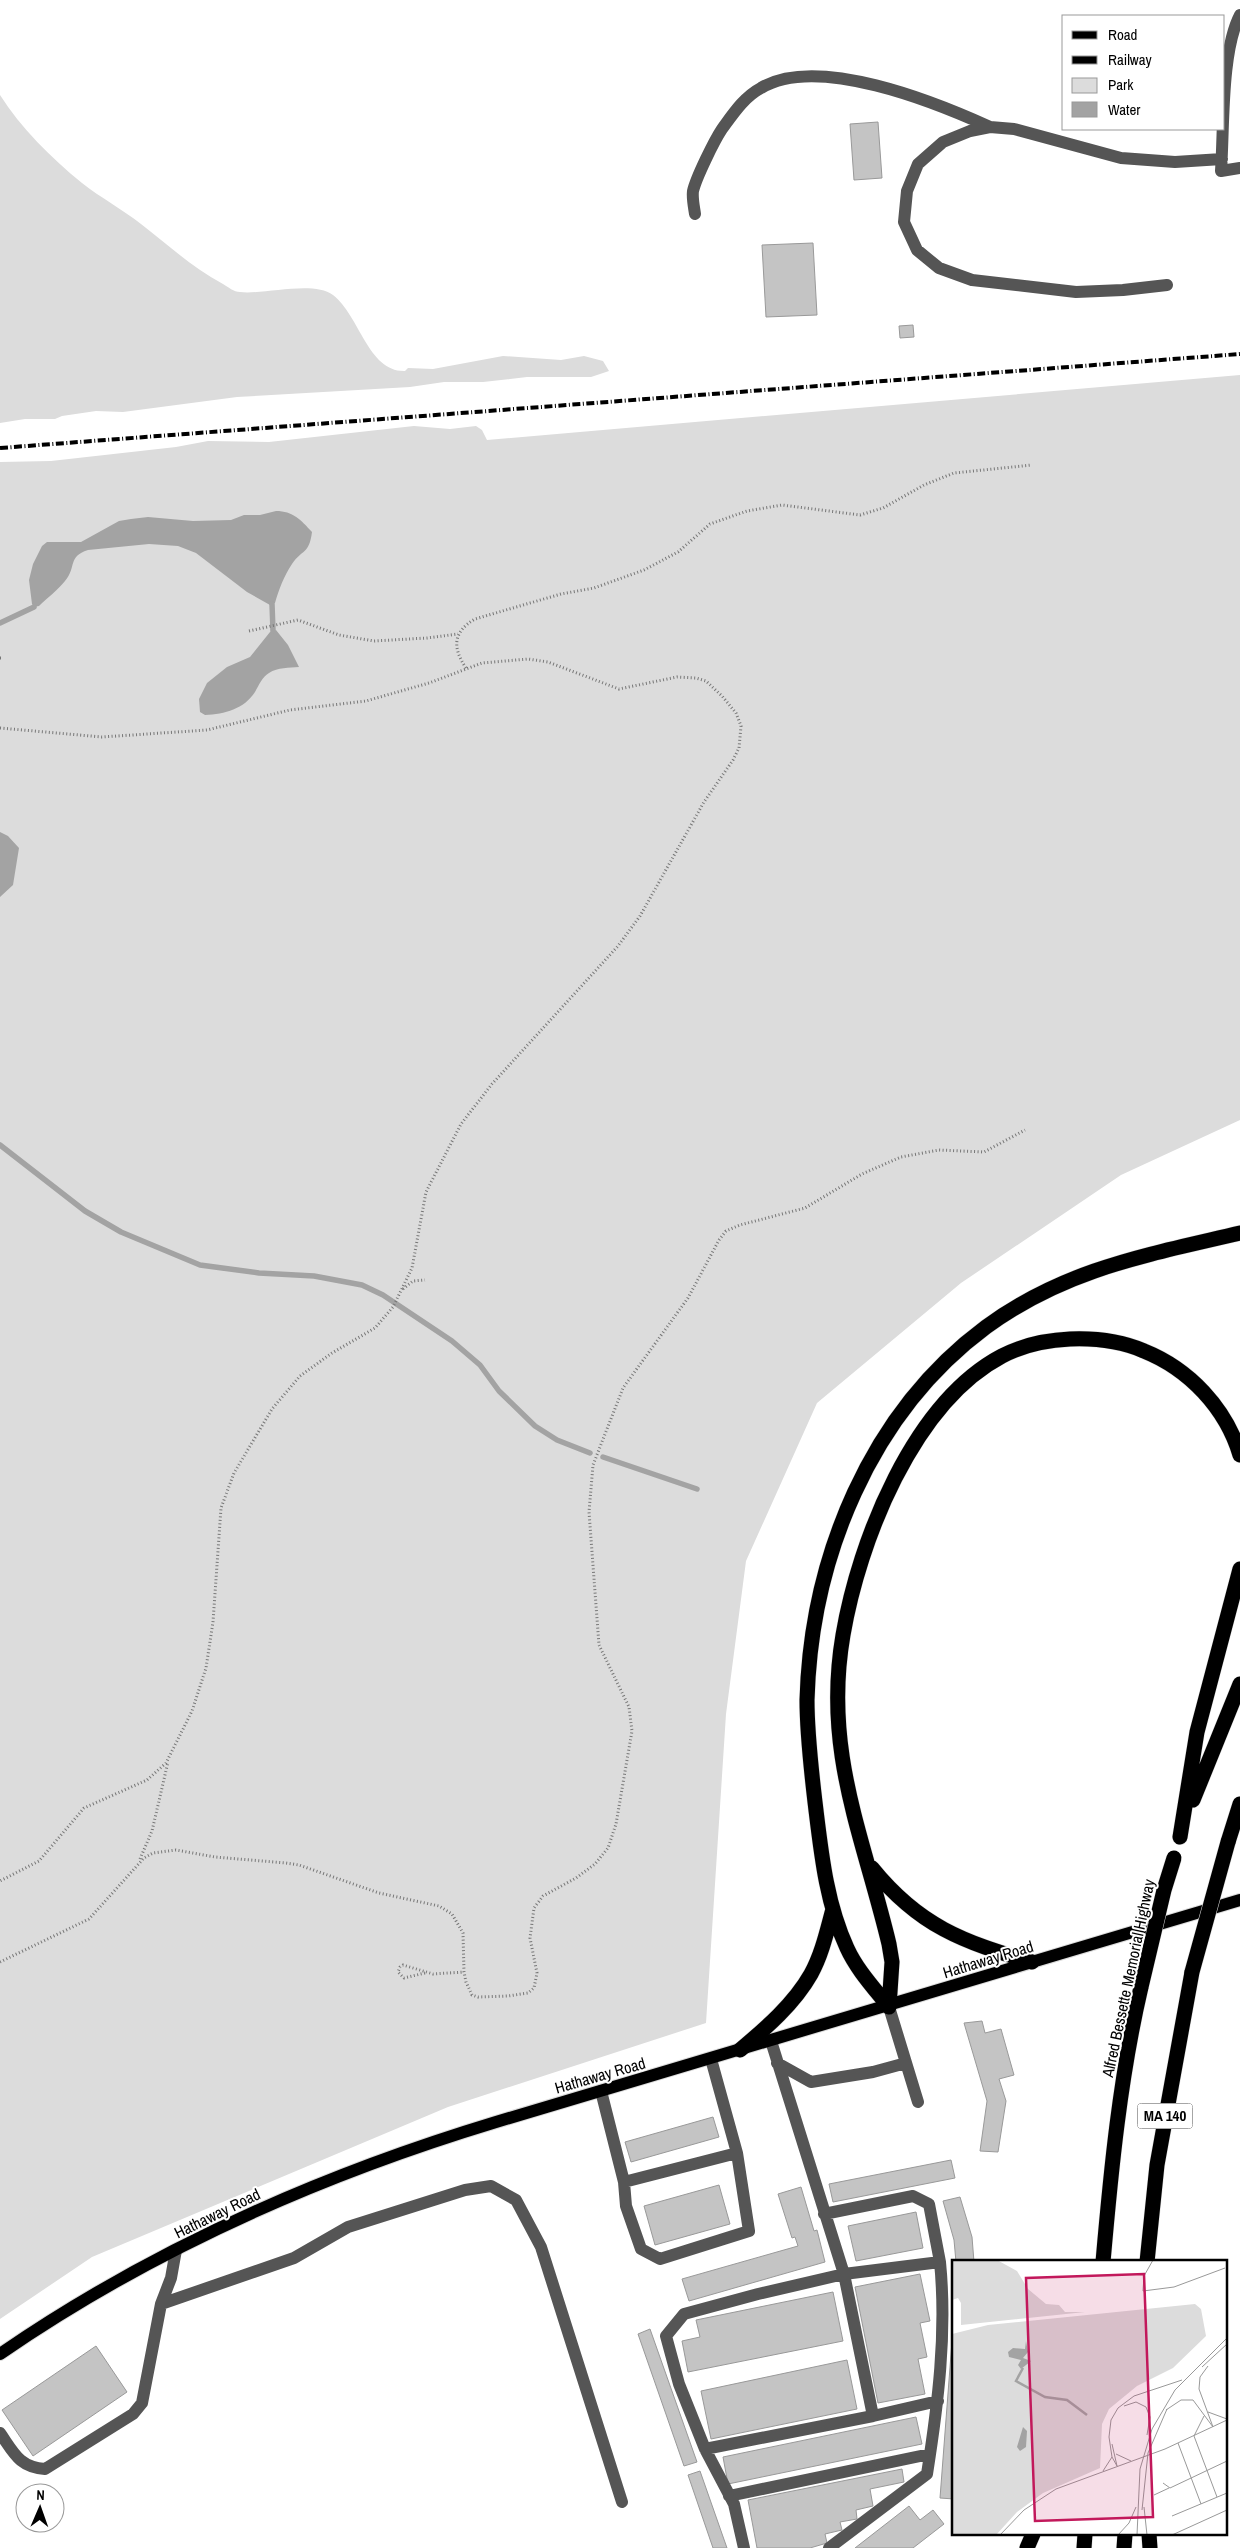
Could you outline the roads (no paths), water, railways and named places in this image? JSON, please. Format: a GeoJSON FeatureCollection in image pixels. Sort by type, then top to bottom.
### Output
{"type":"FeatureCollection","features":[{"type":"Feature","properties":{"kind":"highway"},"geometry":{"type":"LineString","coordinates":[[889,2007],[847,1950],[833,1909],[823,1864],[809,1756],[809,1672],[820,1603],[841,1522],[882,1440],[916,1394],[959,1349],[985,1328],[1037,1294],[1090,1271],[1116,1262],[1240,1233]]}},
{"type":"Feature","properties":{"kind":"highway"},"geometry":{"type":"LineString","coordinates":[[889,2007],[892,1962],[889,1944],[846,1788],[838,1731],[838,1670],[849,1604],[884,1497],[930,1423],[960,1388],[980,1369],[1003,1355],[1029,1345],[1058,1340],[1086,1339],[1136,1347],[1158,1356],[1194,1382],[1210,1398],[1226,1422],[1240,1455]]}},
{"type":"Feature","properties":{"kind":"highway"},"geometry":{"type":"LineString","coordinates":[[1180,1837],[1203,1708],[1240,1569]]}},
{"type":"Feature","properties":{"kind":"highway","name":"Alfred Bessette Memorial Highway"},"geometry":{"type":"LineString","coordinates":[[1103,2260],[1109,2190],[1122,2091],[1141,1987],[1180,1837],[1206,1765],[1240,1684]]}},
{"type":"Feature","properties":{"kind":"highway","name":"MA 140"},"geometry":{"type":"LineString","coordinates":[[1148,2260],[1150,2229],[1165,2114],[1192,1972],[1240,1804]]}},
{"type":"Feature","properties":{"kind":"highway"},"geometry":{"type":"LineString","coordinates":[[868,1863],[898,1897],[940,1928],[985,1949],[1032,1962]]}},
{"type":"Feature","properties":{"kind":"highway"},"geometry":{"type":"LineString","coordinates":[[740,2050],[779,2014],[811,1974],[820,1954],[833,1909]]}},
{"type":"Feature","properties":{"kind":"highway"},"geometry":{"type":"LineString","coordinates":[[1095,2260],[1109,2190]]}},
{"type":"Feature","properties":{"kind":"highway"},"geometry":{"type":"LineString","coordinates":[[1027,2548],[1032,2536]]}},
{"type":"Feature","properties":{"kind":"main road","name":"Hathaway Road"},"geometry":{"type":"LineString","coordinates":[[0,2354],[82,2302],[176,2250],[263,2208],[390,2157],[469,2130],[889,2007],[1240,1900]]}},
{"type":"Feature","properties":{"kind":"street"},"geometry":{"type":"LineString","coordinates":[[1225,99],[1230,48],[1240,14]]}},
{"type":"Feature","properties":{"kind":"street"},"geometry":{"type":"LineString","coordinates":[[694,214],[693,192],[718,136],[737,108],[760,88],[784,78],[807,75],[839,78],[887,89],[951,110],[990,127]]}},
{"type":"Feature","properties":{"kind":"street"},"geometry":{"type":"LineString","coordinates":[[1167,285],[1123,290],[1076,292],[972,280],[939,268],[917,250],[904,222],[907,191],[918,164],[943,142],[970,131],[990,127],[1014,129],[1121,158],[1175,162],[1222,159]]}},
{"type":"Feature","properties":{"kind":"street"},"geometry":{"type":"LineString","coordinates":[[1223,130],[1221,171],[1240,168]]}},
{"type":"Feature","properties":{"kind":"street"},"geometry":{"type":"LineString","coordinates":[[889,2007],[918,2102]]}},
{"type":"Feature","properties":{"kind":"street"},"geometry":{"type":"LineString","coordinates":[[771,2041],[844,2274],[873,2416]]}},
{"type":"Feature","properties":{"kind":"street"},"geometry":{"type":"LineString","coordinates":[[601,2091],[624,2182],[626,2206],[641,2249],[660,2259],[749,2231],[737,2153],[711,2059]]}},
{"type":"Feature","properties":{"kind":"street"},"geometry":{"type":"LineString","coordinates":[[777,2062],[811,2082],[873,2072],[906,2062]]}},
{"type":"Feature","properties":{"kind":"street"},"geometry":{"type":"LineString","coordinates":[[624,2182],[737,2153]]}},
{"type":"Feature","properties":{"kind":"street"},"geometry":{"type":"LineString","coordinates":[[160,2304],[294,2258],[348,2227],[464,2190],[491,2186],[516,2200],[541,2247],[622,2502]]}},
{"type":"Feature","properties":{"kind":"street"},"geometry":{"type":"LineString","coordinates":[[824,2214],[912,2196],[929,2204],[940,2262],[943,2295],[938,2401],[927,2474],[829,2548]]}},
{"type":"Feature","properties":{"kind":"street"},"geometry":{"type":"LineString","coordinates":[[0,2433],[23,2464],[33,2468],[45,2469],[133,2414],[142,2403],[160,2304],[171,2278],[176,2250]]}},
{"type":"Feature","properties":{"kind":"street"},"geometry":{"type":"LineString","coordinates":[[744,2548],[734,2504],[705,2450],[679,2384],[666,2336],[684,2314],[758,2294],[844,2274],[940,2262]]}},
{"type":"Feature","properties":{"kind":"street"},"geometry":{"type":"LineString","coordinates":[[705,2450],[938,2401]]}},
{"type":"Feature","properties":{"kind":"street"},"geometry":{"type":"LineString","coordinates":[[729,2496],[930,2454]]}},
{"type":"Feature","properties":{"kind":"water"},"geometry":{"type":"Polygon","coordinates":[[[276,511],[292,514],[312,532],[309,545],[292,564],[282,583],[275,603],[270,605],[247,592],[196,553],[178,546],[149,544],[88,550],[81,553],[75,559],[69,576],[59,588],[39,606],[34,607],[32,604],[29,580],[33,564],[42,546],[47,542],[81,542],[119,521],[131,519],[148,517],[193,521],[231,520],[244,515],[260,515],[276,511]]]}},
{"type":"Feature","properties":{"kind":"water"},"geometry":{"type":"Polygon","coordinates":[[[276,630],[288,645],[299,667],[272,671],[263,679],[251,698],[233,710],[205,715],[200,712],[199,699],[207,683],[227,667],[250,657],[270,632],[276,630]]]}},
{"type":"Feature","properties":{"kind":"water"},"geometry":{"type":"Polygon","coordinates":[[[0,832],[8,836],[19,848],[13,885],[0,897],[0,832]]]}},
{"type":"Feature","properties":{"kind":"waterway"},"geometry":{"type":"LineString","coordinates":[[272,604],[273,631]]}},
{"type":"Feature","properties":{"kind":"waterway"},"geometry":{"type":"LineString","coordinates":[[0,623],[34,607]]}},
{"type":"Feature","properties":{"kind":"waterway"},"geometry":{"type":"LineString","coordinates":[[0,1145],[85,1211],[121,1232],[200,1265],[259,1273],[314,1276],[362,1285],[383,1295],[452,1341],[480,1365],[499,1391],[535,1426],[557,1440],[590,1453]]}},
{"type":"Feature","properties":{"kind":"waterway"},"geometry":{"type":"LineString","coordinates":[[603,1457],[697,1489]]}},
{"type":"Feature","properties":{"kind":"railway"},"geometry":{"type":"LineString","coordinates":[[0,448],[1240,354]]}}]}
